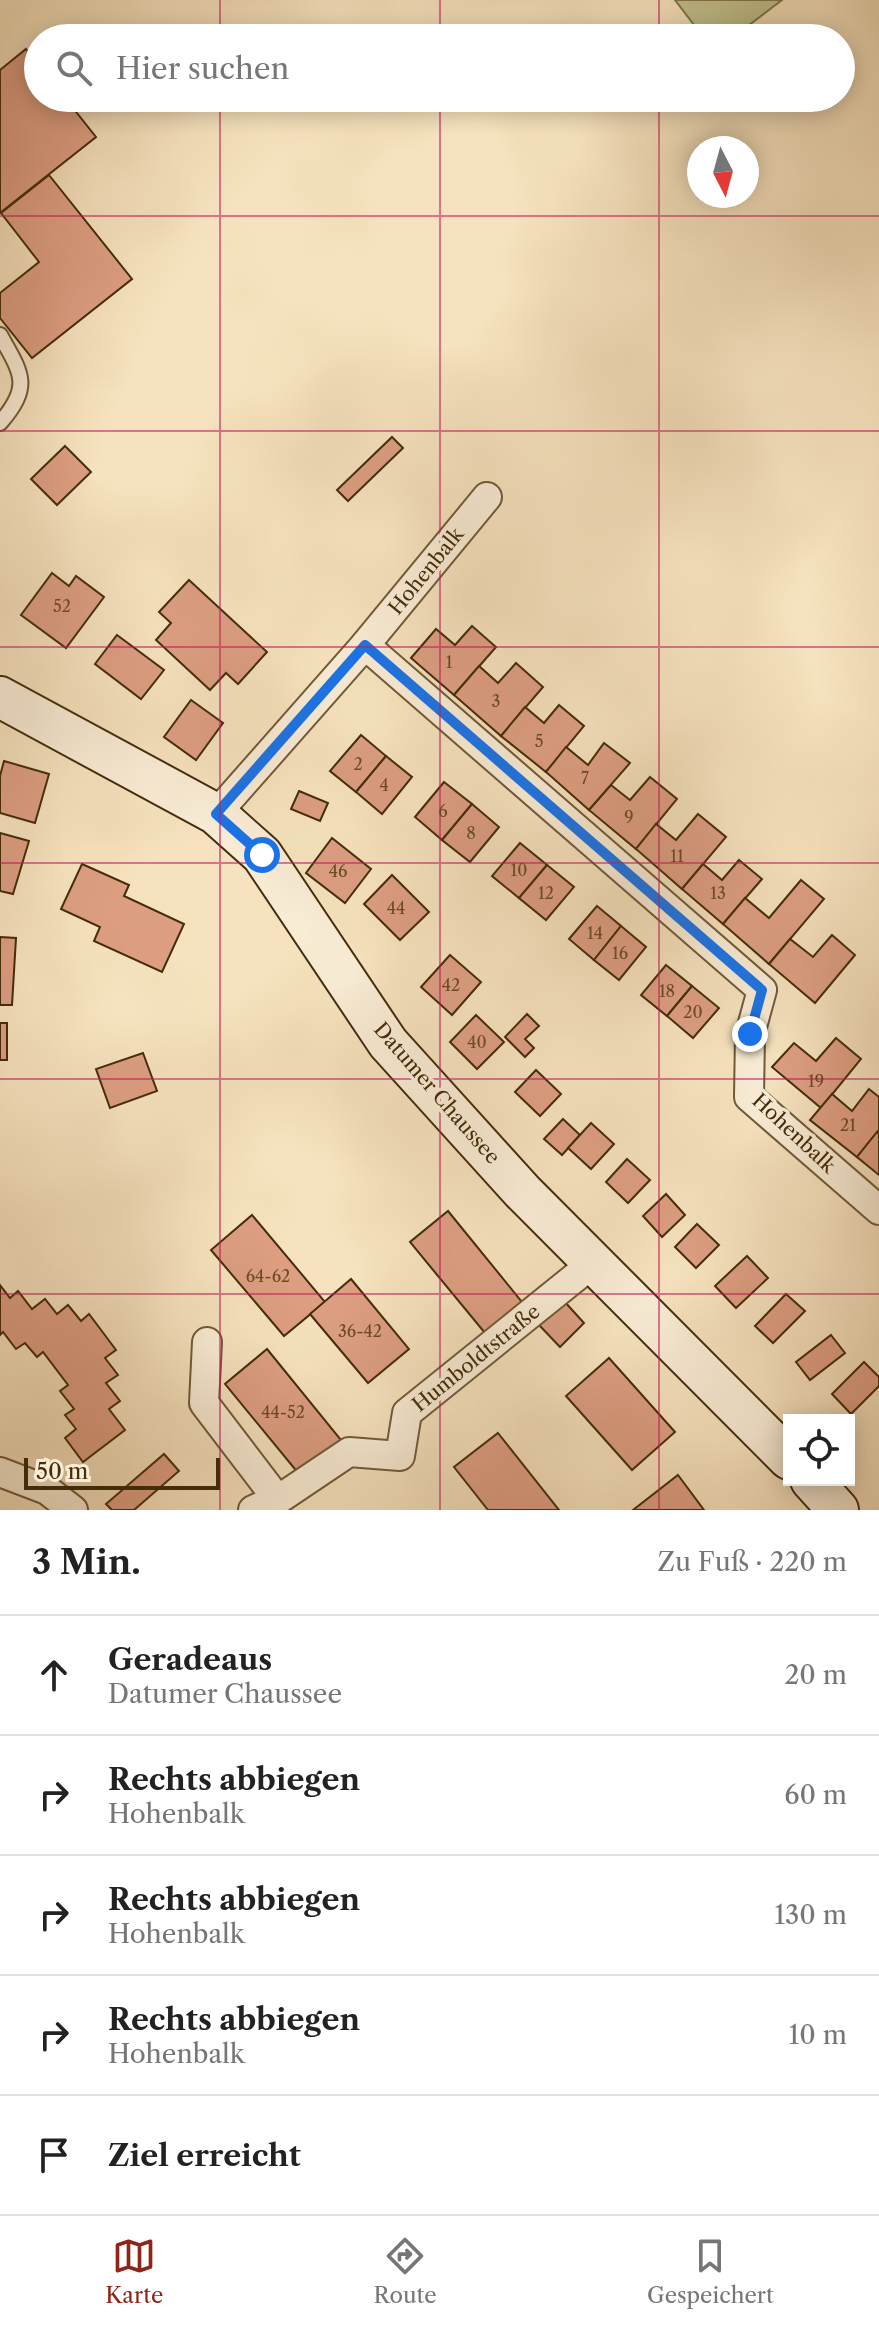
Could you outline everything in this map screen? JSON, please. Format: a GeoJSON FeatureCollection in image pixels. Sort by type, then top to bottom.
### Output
{"type":"FeatureCollection","features":[{"type":"Feature","properties":{"kind":"street","name":"Hohenbalk"},"geometry":{"type":"LineString","coordinates":[[216,814],[365,645],[487,497]]}},
{"type":"Feature","properties":{"kind":"street","name":"Hohenbalk"},"geometry":{"type":"LineString","coordinates":[[365,645],[762,990],[750,1034],[749,1097],[879,1210]]}},
{"type":"Feature","properties":{"kind":"street","name":"Datumer Chaussee"},"geometry":{"type":"LineString","coordinates":[[0,697],[216,814],[262,855],[388,1043],[593,1263],[783,1453]]}},
{"type":"Feature","properties":{"kind":"street","name":"Humboldtstraße"},"geometry":{"type":"LineString","coordinates":[[265,1505],[349,1452],[400,1456],[407,1413],[593,1263]]}},
{"type":"Feature","properties":{"kind":"street"},"geometry":{"type":"LineString","coordinates":[[207,1342],[204,1403],[265,1505]]}},
{"type":"Feature","properties":{"kind":"street"},"geometry":{"type":"LineString","coordinates":[[0,1472],[47,1490],[73,1510]]}},
{"type":"Feature","properties":{"kind":"street"},"geometry":{"type":"LineString","coordinates":[[816,1486],[838,1510]]}},
{"type":"Feature","properties":{"kind":"lane"},"geometry":{"type":"LineString","coordinates":[[0,335],[21,371],[22,385],[17,403],[0,423]]}},
{"type":"Feature","properties":{"kind":"green space"},"geometry":{"type":"Polygon","coordinates":[[[675,0],[782,0],[750,24],[693,24],[675,0]]]}},
{"type":"Feature","properties":{"kind":"building"},"geometry":{"type":"Polygon","coordinates":[[[24,51],[24,112],[76,112],[96,137],[0,213],[0,70],[24,51]]]}},
{"type":"Feature","properties":{"kind":"building"},"geometry":{"type":"Polygon","coordinates":[[[49,175],[132,279],[32,358],[0,318],[0,293],[39,262],[1,213],[49,175]]]}},
{"type":"Feature","properties":{"kind":"building"},"geometry":{"type":"Polygon","coordinates":[[[392,437],[403,448],[348,501],[337,490],[392,437]]]}},
{"type":"Feature","properties":{"kind":"building"},"geometry":{"type":"Polygon","coordinates":[[[65,446],[91,472],[57,505],[31,479],[65,446]]]}},
{"type":"Feature","properties":{"kind":"building"},"geometry":{"type":"Polygon","coordinates":[[[52,573],[69,586],[76,576],[104,597],[66,648],[21,615],[52,573]]]}},
{"type":"Feature","properties":{"kind":"building"},"geometry":{"type":"Polygon","coordinates":[[[189,580],[267,652],[238,684],[226,673],[210,690],[156,640],[171,623],[159,612],[189,580]]]}},
{"type":"Feature","properties":{"kind":"building"},"geometry":{"type":"Polygon","coordinates":[[[472,626],[496,647],[454,695],[411,658],[436,629],[455,645],[472,626]]]}},
{"type":"Feature","properties":{"kind":"building"},"geometry":{"type":"Polygon","coordinates":[[[117,635],[164,670],[141,699],[95,664],[117,635]]]}},
{"type":"Feature","properties":{"kind":"building"},"geometry":{"type":"Polygon","coordinates":[[[516,663],[543,687],[501,736],[454,695],[479,666],[498,683],[516,663]]]}},
{"type":"Feature","properties":{"kind":"building"},"geometry":{"type":"Polygon","coordinates":[[[191,700],[223,723],[196,760],[164,737],[191,700]]]}},
{"type":"Feature","properties":{"kind":"building"},"geometry":{"type":"Polygon","coordinates":[[[559,705],[584,726],[546,772],[501,736],[525,707],[544,723],[559,705]]]}},
{"type":"Feature","properties":{"kind":"building"},"geometry":{"type":"Polygon","coordinates":[[[361,735],[386,756],[356,792],[330,771],[361,735]]]}},
{"type":"Feature","properties":{"kind":"building"},"geometry":{"type":"Polygon","coordinates":[[[604,743],[630,763],[589,810],[546,772],[566,747],[588,765],[604,743]]]}},
{"type":"Feature","properties":{"kind":"building"},"geometry":{"type":"Polygon","coordinates":[[[386,756],[412,777],[382,814],[356,792],[386,756]]]}},
{"type":"Feature","properties":{"kind":"building"},"geometry":{"type":"Polygon","coordinates":[[[4,761],[49,774],[35,823],[0,813],[0,776],[4,761]]]}},
{"type":"Feature","properties":{"kind":"building"},"geometry":{"type":"Polygon","coordinates":[[[650,777],[677,799],[636,849],[589,810],[611,785],[630,800],[650,777]]]}},
{"type":"Feature","properties":{"kind":"building"},"geometry":{"type":"Polygon","coordinates":[[[444,782],[472,804],[442,840],[415,817],[444,782]]]}},
{"type":"Feature","properties":{"kind":"building"},"geometry":{"type":"Polygon","coordinates":[[[299,791],[328,803],[320,821],[291,809],[299,791]]]}},
{"type":"Feature","properties":{"kind":"building"},"geometry":{"type":"Polygon","coordinates":[[[472,804],[499,827],[470,862],[442,840],[472,804]]]}},
{"type":"Feature","properties":{"kind":"building"},"geometry":{"type":"Polygon","coordinates":[[[698,814],[726,837],[682,889],[636,849],[656,824],[676,840],[698,814]]]}},
{"type":"Feature","properties":{"kind":"building"},"geometry":{"type":"Polygon","coordinates":[[[0,833],[29,841],[13,894],[0,891],[0,833]]]}},
{"type":"Feature","properties":{"kind":"building"},"geometry":{"type":"Polygon","coordinates":[[[332,838],[371,869],[345,903],[306,873],[332,838]]]}},
{"type":"Feature","properties":{"kind":"building"},"geometry":{"type":"Polygon","coordinates":[[[520,843],[547,865],[519,898],[492,876],[520,843]]]}},
{"type":"Feature","properties":{"kind":"building"},"geometry":{"type":"Polygon","coordinates":[[[739,860],[762,879],[723,924],[682,889],[703,864],[722,880],[739,860]]]}},
{"type":"Feature","properties":{"kind":"building"},"geometry":{"type":"Polygon","coordinates":[[[82,864],[129,885],[124,896],[184,924],[162,972],[94,941],[100,927],[61,909],[82,864]]]}},
{"type":"Feature","properties":{"kind":"building"},"geometry":{"type":"Polygon","coordinates":[[[547,865],[574,887],[546,920],[519,898],[547,865]]]}},
{"type":"Feature","properties":{"kind":"building"},"geometry":{"type":"Polygon","coordinates":[[[392,875],[429,912],[400,940],[364,904],[392,875]]]}},
{"type":"Feature","properties":{"kind":"building"},"geometry":{"type":"Polygon","coordinates":[[[801,880],[824,899],[769,964],[723,924],[745,898],[769,918],[801,880]]]}},
{"type":"Feature","properties":{"kind":"building"},"geometry":{"type":"Polygon","coordinates":[[[597,906],[621,926],[594,960],[569,939],[597,906]]]}},
{"type":"Feature","properties":{"kind":"building"},"geometry":{"type":"Polygon","coordinates":[[[621,926],[646,947],[619,980],[594,960],[621,926]]]}},
{"type":"Feature","properties":{"kind":"building"},"geometry":{"type":"Polygon","coordinates":[[[832,935],[855,955],[815,1003],[769,964],[790,939],[813,957],[832,935]]]}},
{"type":"Feature","properties":{"kind":"building"},"geometry":{"type":"Polygon","coordinates":[[[0,937],[16,938],[12,1005],[0,1005],[0,937]]]}},
{"type":"Feature","properties":{"kind":"building"},"geometry":{"type":"Polygon","coordinates":[[[450,955],[481,982],[452,1015],[421,987],[450,955]]]}},
{"type":"Feature","properties":{"kind":"building"},"geometry":{"type":"Polygon","coordinates":[[[666,965],[692,986],[667,1016],[641,995],[666,965]]]}},
{"type":"Feature","properties":{"kind":"building"},"geometry":{"type":"Polygon","coordinates":[[[692,986],[719,1008],[693,1038],[667,1016],[692,986]]]}},
{"type":"Feature","properties":{"kind":"building"},"geometry":{"type":"Polygon","coordinates":[[[527,1014],[539,1026],[525,1039],[534,1048],[525,1057],[505,1037],[527,1014]]]}},
{"type":"Feature","properties":{"kind":"building"},"geometry":{"type":"Polygon","coordinates":[[[476,1015],[504,1042],[477,1069],[450,1042],[476,1015]]]}},
{"type":"Feature","properties":{"kind":"building"},"geometry":{"type":"Polygon","coordinates":[[[0,1023],[7,1023],[7,1060],[0,1060],[0,1023]]]}},
{"type":"Feature","properties":{"kind":"building"},"geometry":{"type":"Polygon","coordinates":[[[836,1038],[861,1059],[821,1108],[772,1067],[794,1043],[816,1061],[836,1038]]]}},
{"type":"Feature","properties":{"kind":"building"},"geometry":{"type":"Polygon","coordinates":[[[143,1053],[157,1091],[110,1108],[96,1069],[143,1053]]]}},
{"type":"Feature","properties":{"kind":"building"},"geometry":{"type":"Polygon","coordinates":[[[536,1070],[561,1094],[540,1116],[515,1092],[536,1070]]]}},
{"type":"Feature","properties":{"kind":"building"},"geometry":{"type":"Polygon","coordinates":[[[869,1089],[879,1097],[879,1130],[857,1157],[810,1120],[832,1094],[852,1111],[869,1089]]]}},
{"type":"Feature","properties":{"kind":"building"},"geometry":{"type":"Polygon","coordinates":[[[563,1119],[580,1135],[562,1155],[544,1139],[563,1119]]]}},
{"type":"Feature","properties":{"kind":"building"},"geometry":{"type":"Polygon","coordinates":[[[591,1123],[614,1144],[591,1169],[568,1148],[591,1123]]]}},
{"type":"Feature","properties":{"kind":"building"},"geometry":{"type":"Polygon","coordinates":[[[877,1132],[879,1134],[879,1175],[857,1157],[877,1132]]]}},
{"type":"Feature","properties":{"kind":"building"},"geometry":{"type":"Polygon","coordinates":[[[627,1159],[650,1180],[628,1203],[606,1182],[627,1159]]]}},
{"type":"Feature","properties":{"kind":"building"},"geometry":{"type":"Polygon","coordinates":[[[666,1194],[685,1215],[662,1237],[643,1216],[666,1194]]]}},
{"type":"Feature","properties":{"kind":"building"},"geometry":{"type":"Polygon","coordinates":[[[448,1211],[522,1302],[485,1333],[410,1242],[448,1211]]]}},
{"type":"Feature","properties":{"kind":"building"},"geometry":{"type":"Polygon","coordinates":[[[252,1215],[325,1302],[284,1336],[211,1250],[252,1215]]]}},
{"type":"Feature","properties":{"kind":"building"},"geometry":{"type":"Polygon","coordinates":[[[697,1224],[719,1245],[696,1268],[675,1247],[697,1224]]]}},
{"type":"Feature","properties":{"kind":"building"},"geometry":{"type":"Polygon","coordinates":[[[747,1256],[768,1278],[736,1308],[715,1286],[747,1256]]]}},
{"type":"Feature","properties":{"kind":"building"},"geometry":{"type":"Polygon","coordinates":[[[351,1279],[409,1349],[368,1383],[310,1314],[351,1279]]]}},
{"type":"Feature","properties":{"kind":"building"},"geometry":{"type":"Polygon","coordinates":[[[0,1285],[10,1298],[18,1291],[32,1309],[45,1299],[57,1314],[68,1305],[81,1321],[89,1314],[116,1350],[105,1358],[118,1375],[106,1383],[120,1401],[109,1409],[125,1430],[83,1462],[65,1438],[76,1429],[65,1415],[74,1409],[60,1391],[68,1385],[43,1352],[37,1357],[25,1343],[16,1349],[3,1332],[0,1335],[0,1285]]]}},
{"type":"Feature","properties":{"kind":"building"},"geometry":{"type":"Polygon","coordinates":[[[786,1294],[805,1311],[773,1343],[755,1326],[786,1294]]]}},
{"type":"Feature","properties":{"kind":"building"},"geometry":{"type":"Polygon","coordinates":[[[564,1301],[584,1323],[560,1347],[539,1325],[564,1301]]]}},
{"type":"Feature","properties":{"kind":"building"},"geometry":{"type":"Polygon","coordinates":[[[831,1335],[845,1353],[810,1380],[796,1362],[831,1335]]]}},
{"type":"Feature","properties":{"kind":"building"},"geometry":{"type":"Polygon","coordinates":[[[267,1349],[341,1440],[299,1474],[225,1384],[267,1349]]]}},
{"type":"Feature","properties":{"kind":"building"},"geometry":{"type":"Polygon","coordinates":[[[609,1358],[675,1432],[632,1470],[566,1396],[609,1358]]]}},
{"type":"Feature","properties":{"kind":"building"},"geometry":{"type":"Polygon","coordinates":[[[864,1362],[879,1377],[879,1386],[851,1414],[832,1394],[864,1362]]]}},
{"type":"Feature","properties":{"kind":"building"},"geometry":{"type":"Polygon","coordinates":[[[498,1433],[559,1510],[488,1510],[454,1467],[498,1433]]]}},
{"type":"Feature","properties":{"kind":"building"},"geometry":{"type":"Polygon","coordinates":[[[164,1454],[179,1471],[134,1510],[112,1510],[106,1504],[164,1454]]]}},
{"type":"Feature","properties":{"kind":"building"},"geometry":{"type":"Polygon","coordinates":[[[678,1475],[704,1510],[633,1510],[678,1475]]]}},
{"type":"Feature","properties":{"kind":"route"},"geometry":{"type":"LineString","coordinates":[[262,855],[216,814],[365,645],[762,990],[750,1034]]}}]}
